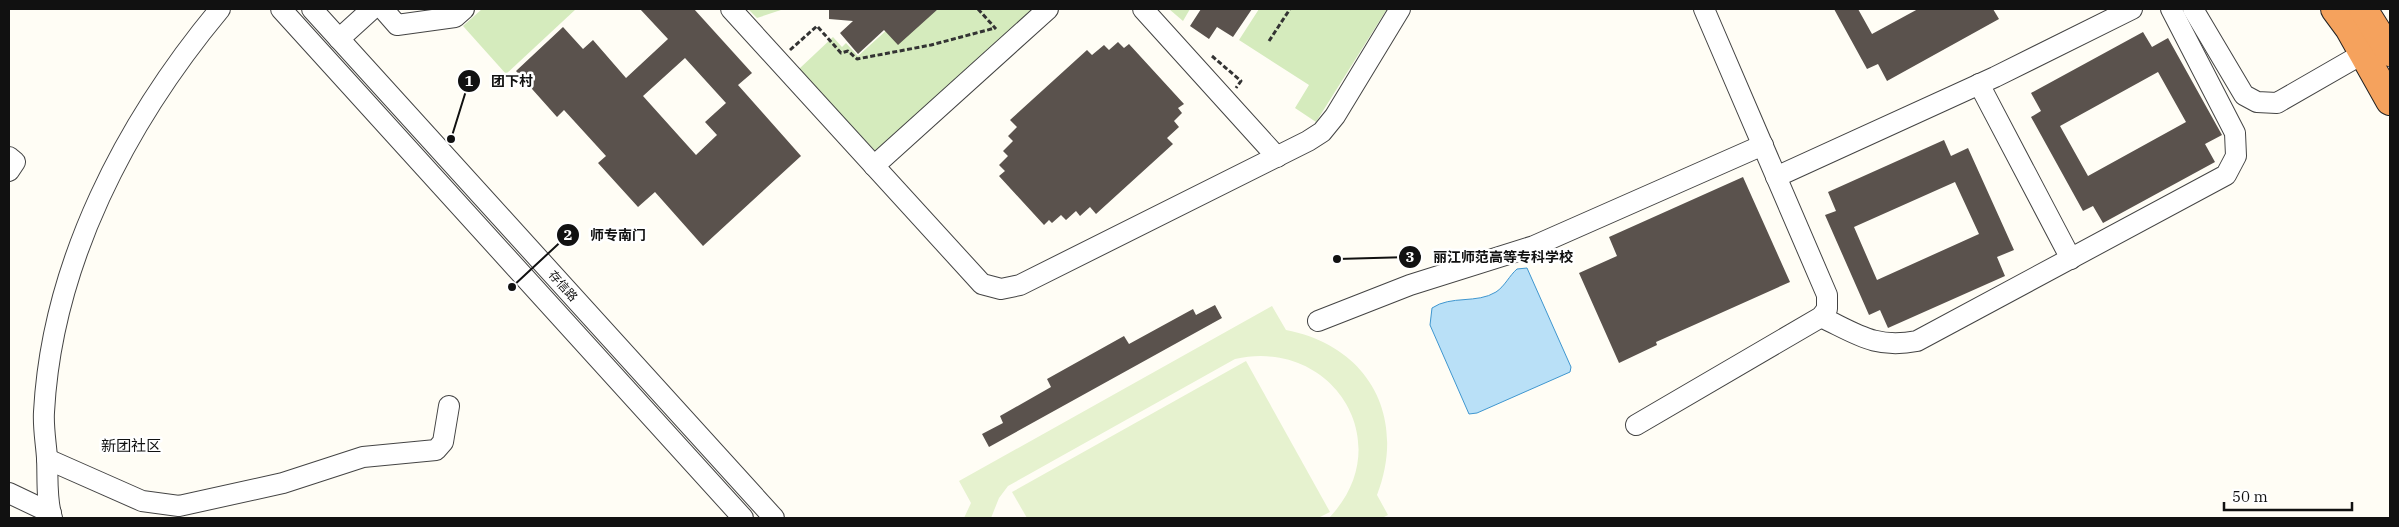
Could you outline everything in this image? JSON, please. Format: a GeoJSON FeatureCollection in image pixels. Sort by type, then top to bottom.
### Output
{"type":"FeatureCollection","features":[{"type":"Feature","properties":{"kind":"highway"},"geometry":{"type":"LineString","coordinates":[[2335,9],[2377,53]]}},
{"type":"Feature","properties":{"kind":"highway"},"geometry":{"type":"LineString","coordinates":[[2363,9],[2390,101]]}},
{"type":"Feature","properties":{"kind":"street"},"geometry":{"type":"LineString","coordinates":[[51,515],[44,415],[47,379],[60,310],[77,254],[102,192],[140,121],[183,56],[220,9]]}},
{"type":"Feature","properties":{"kind":"street","name":"存信路"},"geometry":{"type":"LineString","coordinates":[[281,9],[744,518]]}},
{"type":"Feature","properties":{"kind":"street","name":"存信路"},"geometry":{"type":"LineString","coordinates":[[312,9],[774,518]]}},
{"type":"Feature","properties":{"kind":"street"},"geometry":{"type":"LineString","coordinates":[[339,39],[372,9]]}},
{"type":"Feature","properties":{"kind":"street"},"geometry":{"type":"LineString","coordinates":[[383,9],[397,25],[455,17],[464,9]]}},
{"type":"Feature","properties":{"kind":"street"},"geometry":{"type":"LineString","coordinates":[[731,9],[982,284],[1001,289],[1020,285],[1308,141],[1329,124],[1400,9]]}},
{"type":"Feature","properties":{"kind":"street"},"geometry":{"type":"LineString","coordinates":[[874,166],[1048,9]]}},
{"type":"Feature","properties":{"kind":"street"},"geometry":{"type":"LineString","coordinates":[[1143,9],[1277,157]]}},
{"type":"Feature","properties":{"kind":"street"},"geometry":{"type":"LineString","coordinates":[[1636,425],[1821,317],[1827,309],[1827,295],[1704,9]]}},
{"type":"Feature","properties":{"kind":"street"},"geometry":{"type":"LineString","coordinates":[[1776,177],[1979,84],[2132,9]]}},
{"type":"Feature","properties":{"kind":"street"},"geometry":{"type":"LineString","coordinates":[[1821,317],[1872,342],[1889,344],[1917,342],[2226,176],[2234,163],[2237,148],[2235,134],[2171,9]]}},
{"type":"Feature","properties":{"kind":"street"},"geometry":{"type":"LineString","coordinates":[[2193,9],[2244,95],[2257,102],[2277,103],[2377,53]]}},
{"type":"Feature","properties":{"kind":"street"},"geometry":{"type":"LineString","coordinates":[[1979,84],[2071,259]]}},
{"type":"Feature","properties":{"kind":"street"},"geometry":{"type":"LineString","coordinates":[[1318,320],[1410,285],[1534,246],[1763,145]]}},
{"type":"Feature","properties":{"kind":"street"},"geometry":{"type":"LineString","coordinates":[[9,157],[15,162],[9,171]]}},
{"type":"Feature","properties":{"kind":"street"},"geometry":{"type":"LineString","coordinates":[[47,459],[142,501],[166,506],[193,504],[220,496],[283,483],[363,457],[436,450],[444,442],[449,406]]}},
{"type":"Feature","properties":{"kind":"street"},"geometry":{"type":"LineString","coordinates":[[9,493],[51,515]]}},
{"type":"Feature","properties":{"kind":"path"},"geometry":{"type":"LineString","coordinates":[[978,9],[1009,43]]}},
{"type":"Feature","properties":{"kind":"path"},"geometry":{"type":"LineString","coordinates":[[1269,41],[1290,9]]}},
{"type":"Feature","properties":{"kind":"path"},"geometry":{"type":"LineString","coordinates":[[778,60],[817,26],[841,53],[848,51],[857,59],[931,45],[995,28]]}},
{"type":"Feature","properties":{"kind":"green space"},"geometry":{"type":"Polygon","coordinates":[[[482,9],[576,9],[506,74],[463,26],[482,9]]]}},
{"type":"Feature","properties":{"kind":"green space"},"geometry":{"type":"Polygon","coordinates":[[[748,9],[784,9],[757,18],[748,9]]]}},
{"type":"Feature","properties":{"kind":"green space"},"geometry":{"type":"Polygon","coordinates":[[[910,9],[1034,9],[878,154],[799,69],[833,37],[842,47],[846,43],[858,56],[910,9]]]}},
{"type":"Feature","properties":{"kind":"green space"},"geometry":{"type":"Polygon","coordinates":[[[1169,9],[1190,9],[1183,21],[1169,9]]]}},
{"type":"Feature","properties":{"kind":"green space"},"geometry":{"type":"Polygon","coordinates":[[[1259,9],[1387,9],[1316,122],[1295,108],[1309,85],[1239,40],[1259,9]]]}},
{"type":"Feature","properties":{"kind":"green space"},"geometry":{"type":"Polygon","coordinates":[[[1272,306],[1286,330],[1315,338],[1339,352],[1359,369],[1374,389],[1383,413],[1387,439],[1385,466],[1377,495],[1388,515],[1382,518],[1329,518],[1349,489],[1358,459],[1356,429],[1345,402],[1327,380],[1301,364],[1270,356],[1235,359],[1008,486],[999,498],[991,518],[964,518],[971,503],[959,481],[1272,306]]]}},
{"type":"Feature","properties":{"kind":"green space"},"geometry":{"type":"Polygon","coordinates":[[[1246,361],[1330,512],[1318,518],[1027,518],[1012,492],[1246,361]]]}},
{"type":"Feature","properties":{"kind":"water"},"geometry":{"type":"Polygon","coordinates":[[[1527,268],[1571,367],[1570,372],[1477,413],[1469,414],[1430,325],[1432,308],[1447,302],[1489,296],[1499,290],[1517,269],[1527,268]]]}},
{"type":"Feature","properties":{"kind":"building"},"geometry":{"type":"Polygon","coordinates":[[[640,9],[694,9],[752,73],[738,85],[801,156],[703,246],[655,192],[638,207],[598,163],[606,156],[564,110],[557,117],[516,71],[563,27],[583,49],[593,40],[626,78],[668,39],[640,9]],[[685,58],[643,96],[696,155],[717,135],[705,122],[726,103],[685,58]]]}},
{"type":"Feature","properties":{"kind":"building"},"geometry":{"type":"Polygon","coordinates":[[[829,9],[938,9],[898,45],[884,30],[858,54],[840,33],[853,21],[829,19],[829,9]]]}},
{"type":"Feature","properties":{"kind":"building"},"geometry":{"type":"Polygon","coordinates":[[[1201,9],[1252,9],[1233,37],[1217,27],[1209,39],[1190,26],[1201,9]]]}},
{"type":"Feature","properties":{"kind":"building"},"geometry":{"type":"Polygon","coordinates":[[[1834,9],[1858,9],[1872,34],[1918,9],[1993,9],[1999,19],[1887,81],[1878,64],[1867,69],[1834,9]]]}},
{"type":"Feature","properties":{"kind":"building"},"geometry":{"type":"Polygon","coordinates":[[[2143,32],[2152,47],[2168,38],[2222,135],[2205,144],[2215,162],[2103,223],[2093,206],[2083,211],[2031,117],[2041,111],[2031,93],[2143,32]],[[2158,72],[2060,126],[2088,176],[2186,122],[2158,72]]]}},
{"type":"Feature","properties":{"kind":"building"},"geometry":{"type":"Polygon","coordinates":[[[1118,42],[1124,48],[1129,44],[1184,104],[1178,108],[1182,113],[1174,121],[1179,127],[1167,138],[1173,144],[1096,214],[1090,207],[1080,216],[1076,211],[1066,220],[1061,215],[1052,223],[1049,220],[1044,225],[999,176],[1005,171],[999,165],[1008,156],[1003,151],[1013,141],[1008,136],[1017,127],[1010,120],[1087,50],[1092,55],[1104,45],[1109,50],[1118,42]]]}},
{"type":"Feature","properties":{"kind":"building"},"geometry":{"type":"Polygon","coordinates":[[[1944,140],[1951,156],[1968,148],[2014,250],[1997,257],[2005,276],[1888,328],[1880,310],[1869,315],[1825,215],[1836,211],[1828,192],[1944,140]],[[1955,182],[1854,227],[1877,280],[1979,234],[1955,182]]]}},
{"type":"Feature","properties":{"kind":"building"},"geometry":{"type":"Polygon","coordinates":[[[1743,177],[1790,282],[1656,342],[1657,345],[1619,363],[1579,273],[1617,256],[1609,237],[1743,177]]]}},
{"type":"Feature","properties":{"kind":"building"},"geometry":{"type":"Polygon","coordinates":[[[1215,305],[1222,318],[989,447],[982,434],[1003,423],[1000,416],[1051,387],[1047,379],[1124,336],[1129,344],[1193,309],[1196,315],[1215,305]]]}},
{"type":"Feature","properties":{"kind":"place","name":"团下村"},"geometry":{"type":"Point","coordinates":[451,139]}},
{"type":"Feature","properties":{"kind":"place","name":"丽江师范高等专科学校"},"geometry":{"type":"Point","coordinates":[1337,259]}},
{"type":"Feature","properties":{"kind":"place","name":"师专南门"},"geometry":{"type":"Point","coordinates":[512,287]}},
{"type":"Feature","properties":{"kind":"district","name":"新团社区"},"geometry":{"type":"Point","coordinates":[131,446]}}]}
